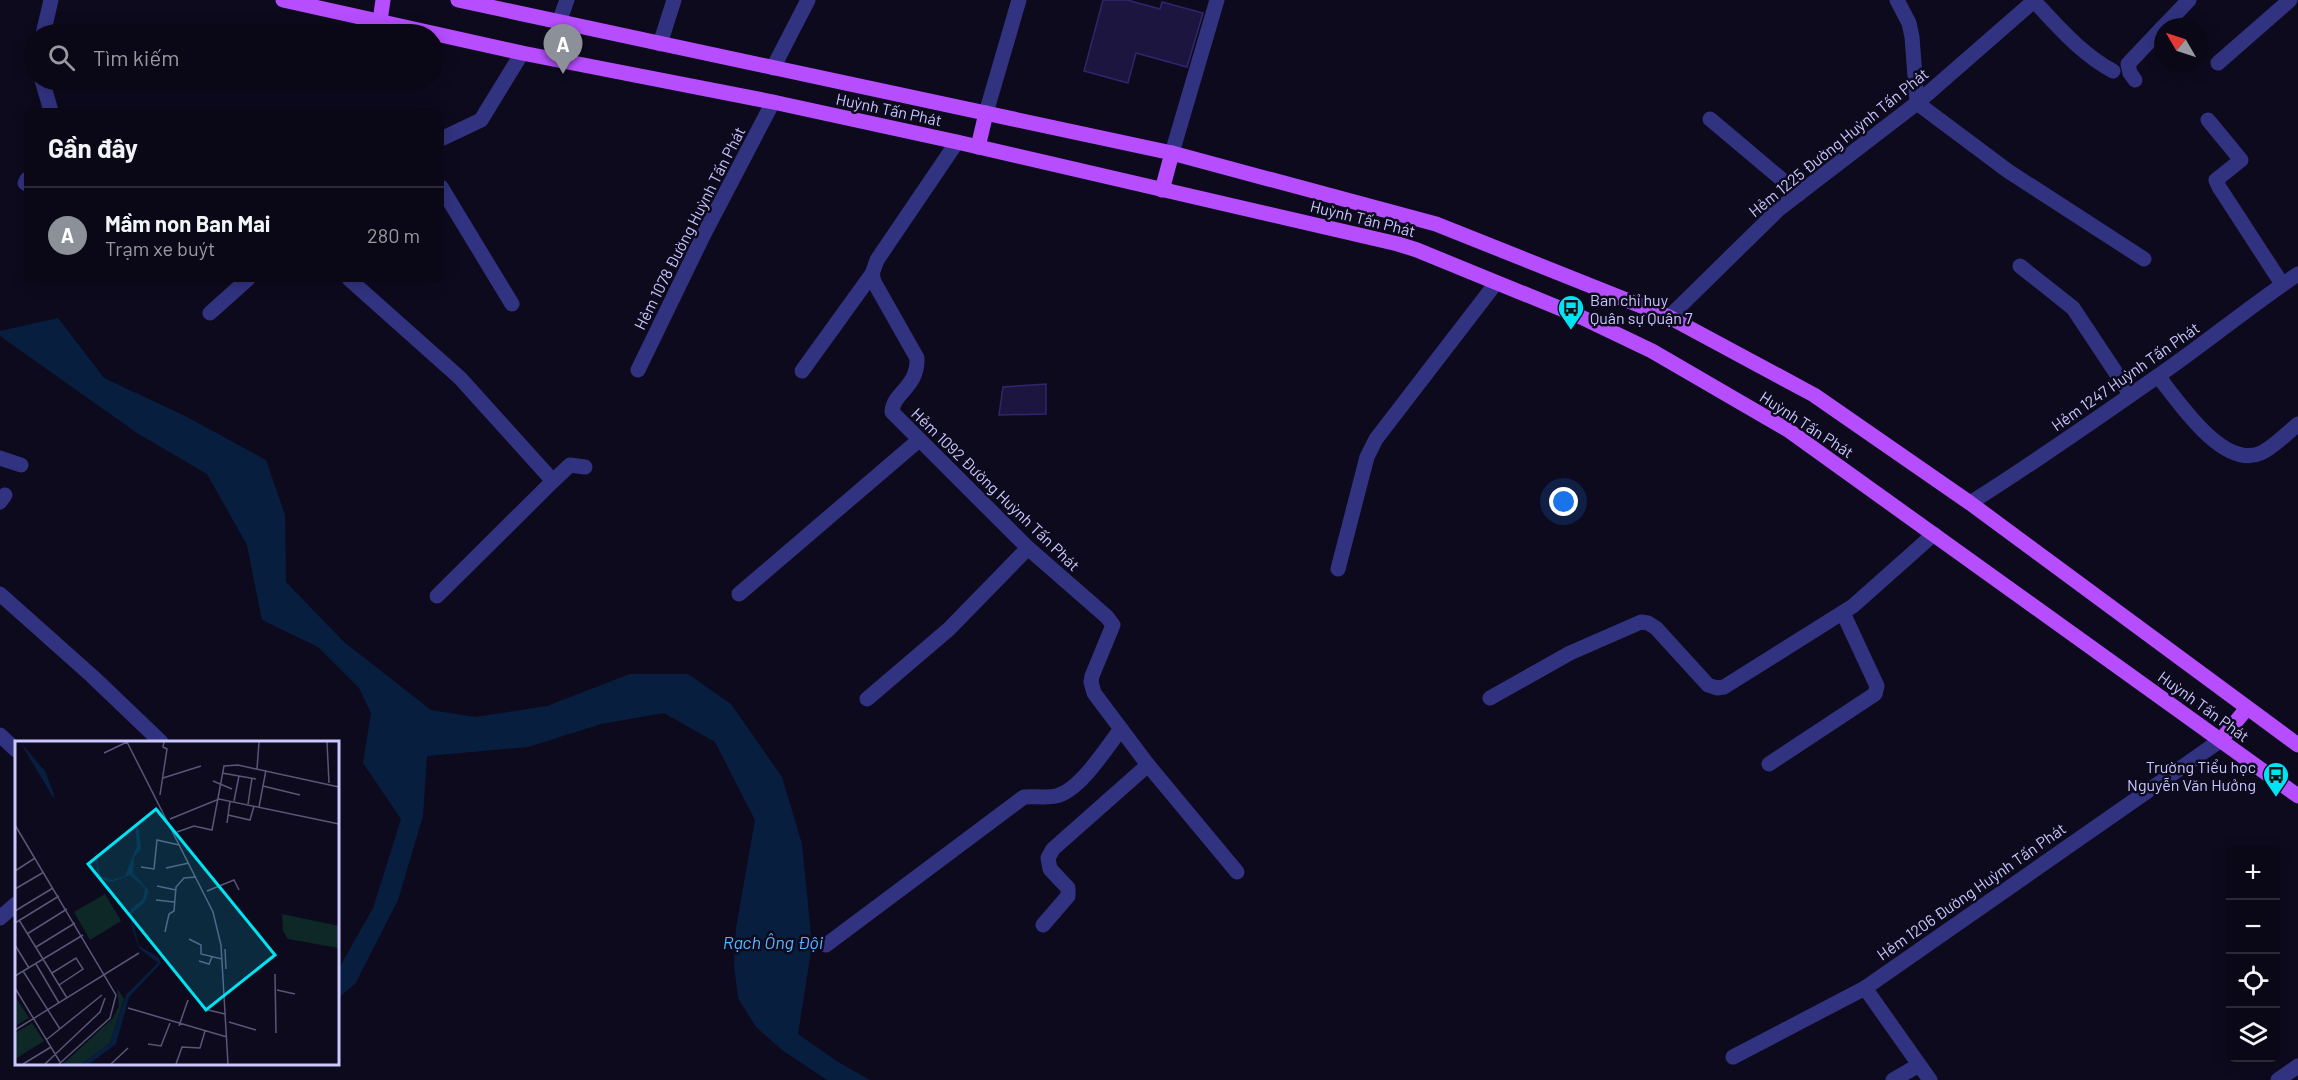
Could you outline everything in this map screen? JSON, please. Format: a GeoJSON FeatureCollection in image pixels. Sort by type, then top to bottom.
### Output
{"type":"FeatureCollection","features":[{"type":"Feature","properties":{"kind":"main road","name":"Huỳnh Tấn Phát"},"geometry":{"type":"LineString","coordinates":[[283,0],[393,24]]}},
{"type":"Feature","properties":{"kind":"main road"},"geometry":{"type":"LineString","coordinates":[[380,21],[383,0]]}},
{"type":"Feature","properties":{"kind":"main road","name":"Huỳnh Tấn Phát"},"geometry":{"type":"LineString","coordinates":[[458,0],[1172,153],[1436,224],[1669,317],[1814,395],[1970,503],[2298,745]]}},
{"type":"Feature","properties":{"kind":"main road","name":"Huỳnh Tấn Phát"},"geometry":{"type":"LineString","coordinates":[[444,35],[957,142],[1406,246],[1581,317],[1652,351],[1788,430],[2298,796]]}},
{"type":"Feature","properties":{"kind":"main road"},"geometry":{"type":"LineString","coordinates":[[978,147],[986,113]]}},
{"type":"Feature","properties":{"kind":"main road"},"geometry":{"type":"LineString","coordinates":[[1162,190],[1172,153]]}},
{"type":"Feature","properties":{"kind":"main road"},"geometry":{"type":"LineString","coordinates":[[2221,740],[2247,708]]}},
{"type":"Feature","properties":{"kind":"street"},"geometry":{"type":"LineString","coordinates":[[45,24],[51,0]]}},
{"type":"Feature","properties":{"kind":"street"},"geometry":{"type":"LineString","coordinates":[[559,22],[567,0]]}},
{"type":"Feature","properties":{"kind":"street"},"geometry":{"type":"LineString","coordinates":[[660,44],[674,0]]}},
{"type":"Feature","properties":{"kind":"street"},"geometry":{"type":"LineString","coordinates":[[773,68],[808,0]]}},
{"type":"Feature","properties":{"kind":"street"},"geometry":{"type":"LineString","coordinates":[[986,113],[1019,0]]}},
{"type":"Feature","properties":{"kind":"street"},"geometry":{"type":"LineString","coordinates":[[1172,153],[1216,0]]}},
{"type":"Feature","properties":{"kind":"street"},"geometry":{"type":"LineString","coordinates":[[1897,0],[1910,30],[1917,103],[2008,171],[2144,259]]}},
{"type":"Feature","properties":{"kind":"street"},"geometry":{"type":"LineString","coordinates":[[2034,0],[2081,49],[2098,63],[2113,71]]}},
{"type":"Feature","properties":{"kind":"street","name":"Hẻm 1225 Đường Huỳnh Tấn Phát"},"geometry":{"type":"LineString","coordinates":[[1669,317],[1779,208],[1917,103],[2034,0]]}},
{"type":"Feature","properties":{"kind":"street"},"geometry":{"type":"LineString","coordinates":[[2171,18],[2188,0]]}},
{"type":"Feature","properties":{"kind":"street"},"geometry":{"type":"LineString","coordinates":[[2218,63],[2290,0]]}},
{"type":"Feature","properties":{"kind":"street"},"geometry":{"type":"LineString","coordinates":[[2135,80],[2128,64],[2154,37]]}},
{"type":"Feature","properties":{"kind":"street"},"geometry":{"type":"LineString","coordinates":[[444,138],[481,120],[522,53]]}},
{"type":"Feature","properties":{"kind":"street"},"geometry":{"type":"LineString","coordinates":[[45,90],[50,108]]}},
{"type":"Feature","properties":{"kind":"street","name":"Hẻm 1078 Đường Huỳnh Tấn Phát"},"geometry":{"type":"LineString","coordinates":[[638,370],[704,234],[773,102]]}},
{"type":"Feature","properties":{"kind":"street"},"geometry":{"type":"LineString","coordinates":[[1710,118],[1799,194]]}},
{"type":"Feature","properties":{"kind":"street"},"geometry":{"type":"LineString","coordinates":[[2208,120],[2241,160],[2216,180],[2218,187],[2282,284]]}},
{"type":"Feature","properties":{"kind":"street"},"geometry":{"type":"LineString","coordinates":[[802,371],[872,274],[877,260],[957,142]]}},
{"type":"Feature","properties":{"kind":"street"},"geometry":{"type":"LineString","coordinates":[[444,192],[512,304]]}},
{"type":"Feature","properties":{"kind":"street"},"geometry":{"type":"LineString","coordinates":[[2020,266],[2073,308],[2130,394]]}},
{"type":"Feature","properties":{"kind":"street","name":"Hẻm 1092 Đường Huỳnh Tấn Phát"},"geometry":{"type":"LineString","coordinates":[[872,274],[874,282],[917,358],[918,369],[914,381],[892,406],[892,412],[1028,548],[1107,617],[1113,625],[1091,682],[1094,693],[1149,765],[1237,872]]}},
{"type":"Feature","properties":{"kind":"street","name":"Hẻm 1247 Huỳnh Tấn Phát"},"geometry":{"type":"LineString","coordinates":[[1970,503],[2033,463],[2158,376],[2298,274]]}},
{"type":"Feature","properties":{"kind":"street"},"geometry":{"type":"LineString","coordinates":[[210,313],[245,282]]}},
{"type":"Feature","properties":{"kind":"street"},"geometry":{"type":"LineString","coordinates":[[352,282],[460,378],[553,481]]}},
{"type":"Feature","properties":{"kind":"street"},"geometry":{"type":"LineString","coordinates":[[1338,569],[1367,457],[1376,439],[1496,283]]}},
{"type":"Feature","properties":{"kind":"street"},"geometry":{"type":"LineString","coordinates":[[2158,376],[2202,428],[2215,441],[2229,450],[2247,456],[2262,452],[2298,424]]}},
{"type":"Feature","properties":{"kind":"street"},"geometry":{"type":"LineString","coordinates":[[740,594],[920,440]]}},
{"type":"Feature","properties":{"kind":"street"},"geometry":{"type":"LineString","coordinates":[[0,458],[21,465]]}},
{"type":"Feature","properties":{"kind":"street"},"geometry":{"type":"LineString","coordinates":[[437,596],[570,465],[585,467]]}},
{"type":"Feature","properties":{"kind":"street"},"geometry":{"type":"LineString","coordinates":[[1490,698],[1570,653],[1641,622],[1656,628],[1708,685],[1717,688],[1724,687],[1843,613],[1934,534]]}},
{"type":"Feature","properties":{"kind":"street"},"geometry":{"type":"LineString","coordinates":[[867,699],[950,629],[1028,548]]}},
{"type":"Feature","properties":{"kind":"street"},"geometry":{"type":"LineString","coordinates":[[0,594],[92,676],[160,741]]}},
{"type":"Feature","properties":{"kind":"street"},"geometry":{"type":"LineString","coordinates":[[1769,764],[1875,694],[1877,686],[1843,613]]}},
{"type":"Feature","properties":{"kind":"street"},"geometry":{"type":"LineString","coordinates":[[826,945],[1023,797],[1055,796],[1065,792],[1080,781],[1121,729]]}},
{"type":"Feature","properties":{"kind":"street"},"geometry":{"type":"LineString","coordinates":[[0,735],[15,749]]}},
{"type":"Feature","properties":{"kind":"street","name":"Hẻm 1206 Đường Huỳnh Tấn Phát"},"geometry":{"type":"LineString","coordinates":[[1733,1057],[1865,988],[2221,740]]}},
{"type":"Feature","properties":{"kind":"street"},"geometry":{"type":"LineString","coordinates":[[1043,925],[1068,896],[1068,888],[1050,869],[1047,858],[1053,849],[1149,765]]}},
{"type":"Feature","properties":{"kind":"street"},"geometry":{"type":"LineString","coordinates":[[0,918],[15,905]]}},
{"type":"Feature","properties":{"kind":"street"},"geometry":{"type":"LineString","coordinates":[[1865,988],[1930,1080]]}},
{"type":"Feature","properties":{"kind":"street"},"geometry":{"type":"LineString","coordinates":[[1893,1080],[1919,1065]]}},
{"type":"Feature","properties":{"kind":"street"},"geometry":{"type":"LineString","coordinates":[[2278,1080],[2298,1066]]}},
{"type":"Feature","properties":{"kind":"water","name":"Rạch Ông Đội"},"geometry":{"type":"Polygon","coordinates":[[[58,318],[104,378],[185,416],[266,460],[285,515],[286,582],[344,642],[431,710],[475,717],[547,706],[630,674],[688,674],[731,704],[782,777],[802,844],[812,945],[798,1034],[838,1062],[870,1080],[827,1080],[782,1050],[756,1027],[738,998],[734,965],[736,928],[755,820],[715,742],[664,713],[601,724],[528,747],[427,756],[423,816],[398,900],[355,984],[339,997],[339,968],[373,908],[401,819],[363,763],[371,713],[359,688],[318,647],[262,620],[247,545],[207,474],[137,433],[0,336],[0,331],[58,318]]]}},
{"type":"Feature","properties":{"kind":"building"},"geometry":{"type":"Polygon","coordinates":[[[1103,0],[1127,0],[1160,9],[1162,2],[1203,13],[1187,67],[1136,53],[1128,83],[1084,71],[1103,0]]]}},
{"type":"Feature","properties":{"kind":"building"},"geometry":{"type":"Polygon","coordinates":[[[1046,384],[1046,414],[999,415],[1003,387],[1046,384]]]}},
{"type":"Feature","properties":{"kind":"place","name":"Mầm non Ban Mai"},"geometry":{"type":"Point","coordinates":[563,74]}},
{"type":"Feature","properties":{"kind":"place","name":"Ban chỉ huy Quân sự Quận 7"},"geometry":{"type":"Point","coordinates":[1571,331]}},
{"type":"Feature","properties":{"kind":"place","name":"Trường Tiểu học Nguyễn Văn Hưởng"},"geometry":{"type":"Point","coordinates":[2276,798]}}]}
